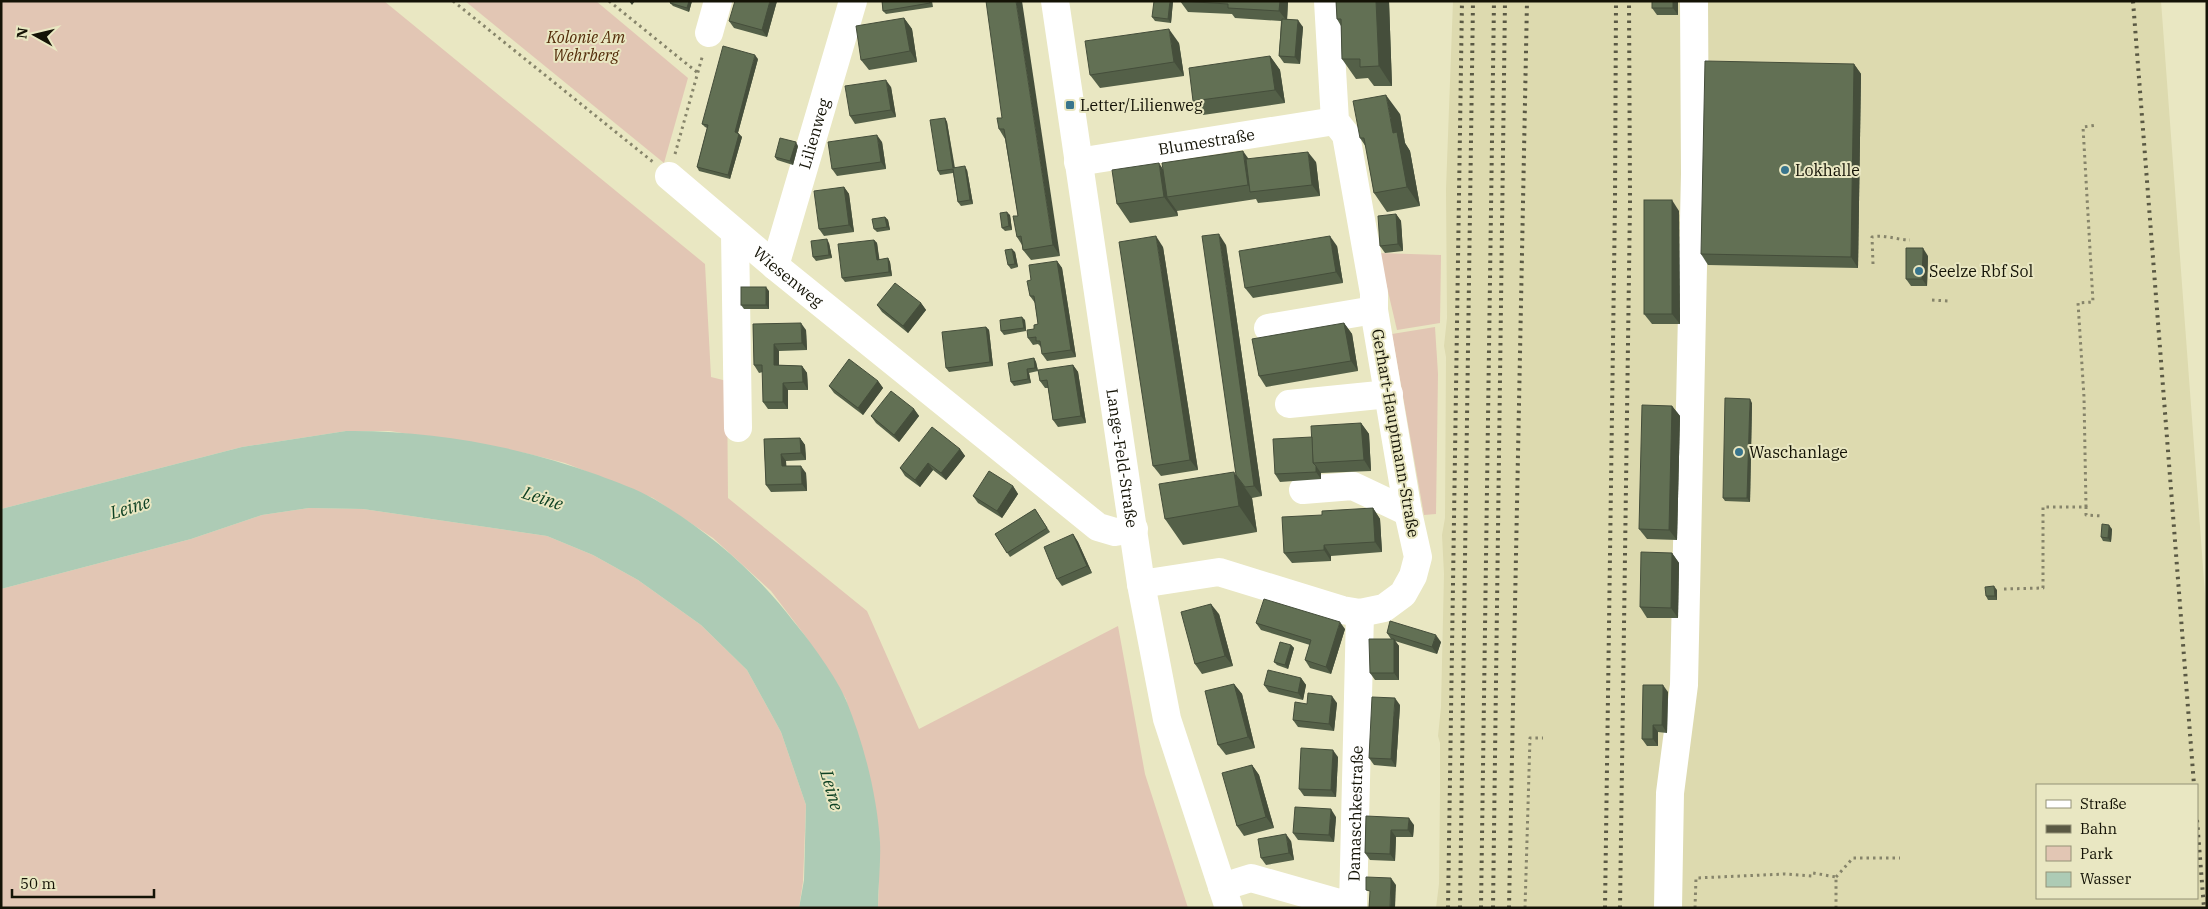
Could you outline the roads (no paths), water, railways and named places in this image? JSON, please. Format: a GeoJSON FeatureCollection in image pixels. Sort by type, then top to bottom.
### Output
{"type":"FeatureCollection","features":[{"type":"Feature","properties":{"kind":"street"},"geometry":{"type":"LineString","coordinates":[[709,32],[718,1]]}},
{"type":"Feature","properties":{"kind":"street","name":"Lilienweg"},"geometry":{"type":"LineString","coordinates":[[775,266],[853,1]]}},
{"type":"Feature","properties":{"kind":"street","name":"Lange-Feld-Straße"},"geometry":{"type":"LineString","coordinates":[[1055,1],[1141,584],[1167,719],[1225,897]]}},
{"type":"Feature","properties":{"kind":"street","name":"Gerhart-Hauptmann-Straße"},"geometry":{"type":"LineString","coordinates":[[1141,584],[1219,572],[1342,610],[1360,612],[1384,608],[1403,594],[1413,576],[1418,558],[1408,512],[1374,310],[1374,293],[1346,135],[1335,121],[1328,1]]}},
{"type":"Feature","properties":{"kind":"street"},"geometry":{"type":"LineString","coordinates":[[1668,908],[1670,793],[1684,685],[1695,174],[1694,1]]}},
{"type":"Feature","properties":{"kind":"street","name":"Blumestraße"},"geometry":{"type":"LineString","coordinates":[[1078,162],[1335,121]]}},
{"type":"Feature","properties":{"kind":"street","name":"Wiesenweg"},"geometry":{"type":"LineString","coordinates":[[669,176],[775,266],[1098,527],[1115,532],[1134,529]]}},
{"type":"Feature","properties":{"kind":"street"},"geometry":{"type":"LineString","coordinates":[[735,233],[738,428]]}},
{"type":"Feature","properties":{"kind":"street"},"geometry":{"type":"LineString","coordinates":[[1268,328],[1374,310]]}},
{"type":"Feature","properties":{"kind":"street"},"geometry":{"type":"LineString","coordinates":[[1289,404],[1389,394]]}},
{"type":"Feature","properties":{"kind":"street"},"geometry":{"type":"LineString","coordinates":[[1303,490],[1354,486],[1408,512]]}},
{"type":"Feature","properties":{"kind":"street","name":"Damaschkestraße"},"geometry":{"type":"LineString","coordinates":[[1225,897],[1252,878],[1353,907],[1360,612]]}},
{"type":"Feature","properties":{"kind":"water","name":"Leine"},"geometry":{"type":"Polygon","coordinates":[[[346,431],[410,433],[442,437],[506,448],[568,465],[647,495],[674,511],[730,554],[764,586],[800,630],[830,671],[846,700],[864,752],[876,806],[880,850],[878,908],[799,908],[804,880],[806,805],[781,732],[747,670],[701,625],[638,580],[593,555],[547,536],[363,509],[309,508],[262,515],[191,539],[1,589],[1,509],[242,447],[346,431]]]}},
{"type":"Feature","properties":{"kind":"railway"},"geometry":{"type":"LineString","coordinates":[[1448,908],[1462,1]]}},
{"type":"Feature","properties":{"kind":"railway"},"geometry":{"type":"LineString","coordinates":[[1460,908],[1473,1]]}},
{"type":"Feature","properties":{"kind":"railway"},"geometry":{"type":"LineString","coordinates":[[1481,908],[1494,1]]}},
{"type":"Feature","properties":{"kind":"railway"},"geometry":{"type":"LineString","coordinates":[[1493,908],[1505,1]]}},
{"type":"Feature","properties":{"kind":"railway"},"geometry":{"type":"LineString","coordinates":[[1509,908],[1527,1]]}},
{"type":"Feature","properties":{"kind":"railway"},"geometry":{"type":"LineString","coordinates":[[1605,908],[1616,1]]}},
{"type":"Feature","properties":{"kind":"railway"},"geometry":{"type":"LineString","coordinates":[[1620,908],[1630,203],[1629,1]]}},
{"type":"Feature","properties":{"kind":"railway"},"geometry":{"type":"LineString","coordinates":[[2133,1],[2194,784]]}},
{"type":"Feature","properties":{"kind":"railway"},"geometry":{"type":"LineString","coordinates":[[2198,833],[2204,908]]}},
{"type":"Feature","properties":{"kind":"place","name":"Letter/Lilienweg"},"geometry":{"type":"Point","coordinates":[1070,105]}},
{"type":"Feature","properties":{"kind":"place","name":"Lokhalle"},"geometry":{"type":"Point","coordinates":[1785,170]}},
{"type":"Feature","properties":{"kind":"place","name":"Seelze Rbf Sol"},"geometry":{"type":"Point","coordinates":[1919,271]}},
{"type":"Feature","properties":{"kind":"place","name":"Waschanlage"},"geometry":{"type":"Point","coordinates":[1739,452]}},
{"type":"Feature","properties":{"kind":"park label","name":"Kolonie Am Wehrberg"},"geometry":{"type":"Point","coordinates":[586,46]}}]}
